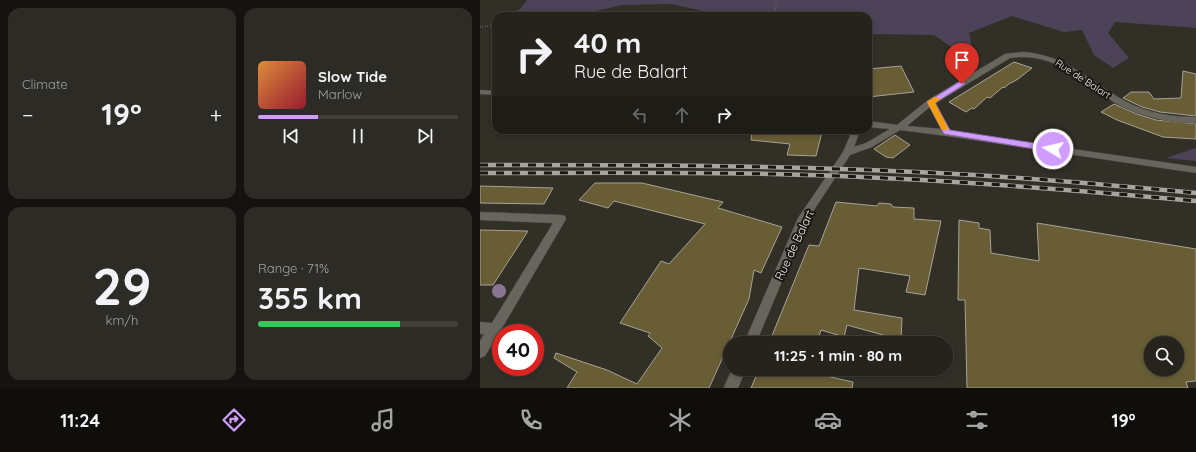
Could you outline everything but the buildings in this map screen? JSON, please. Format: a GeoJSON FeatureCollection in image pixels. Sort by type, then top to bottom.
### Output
{"type":"FeatureCollection","features":[{"type":"Feature","properties":{"kind":"street","name":"Rue de Balart"},"geometry":{"type":"LineString","coordinates":[[847,152],[869,145],[900,127],[931,102],[1008,56],[1025,53],[1057,61],[1112,97],[1140,111],[1170,119],[1196,120]]}},
{"type":"Feature","properties":{"kind":"street"},"geometry":{"type":"LineString","coordinates":[[480,92],[492,93]]}},
{"type":"Feature","properties":{"kind":"street"},"geometry":{"type":"LineString","coordinates":[[931,102],[947,133]]}},
{"type":"Feature","properties":{"kind":"street"},"geometry":{"type":"LineString","coordinates":[[872,124],[947,133],[1196,170]]}},
{"type":"Feature","properties":{"kind":"street","name":"Rue de Balart"},"geometry":{"type":"LineString","coordinates":[[753,336],[803,218],[847,152],[854,136],[853,134]]}},
{"type":"Feature","properties":{"kind":"street"},"geometry":{"type":"LineString","coordinates":[[480,216],[561,219],[498,324]]}},
{"type":"Feature","properties":{"kind":"street"},"geometry":{"type":"LineString","coordinates":[[480,328],[492,329]]}},
{"type":"Feature","properties":{"kind":"street"},"geometry":{"type":"LineString","coordinates":[[480,352],[492,334]]}},
{"type":"Feature","properties":{"kind":"street"},"geometry":{"type":"LineString","coordinates":[[731,388],[736,376]]}},
{"type":"Feature","properties":{"kind":"path"},"geometry":{"type":"LineString","coordinates":[[777,12],[774,10],[778,0]]}},
{"type":"Feature","properties":{"kind":"path"},"geometry":{"type":"LineString","coordinates":[[480,27],[491,26]]}},
{"type":"Feature","properties":{"kind":"shaded area"},"geometry":{"type":"Polygon","coordinates":[[[525,0],[1196,0],[1196,28],[1115,22],[1108,33],[1129,58],[1113,68],[1094,55],[1082,30],[1064,32],[1012,16],[969,33],[975,63],[934,35],[872,34],[872,12],[707,12],[672,4],[621,5],[592,12],[514,12],[519,10],[527,1],[525,0]]]}},
{"type":"Feature","properties":{"kind":"shaded area"},"geometry":{"type":"Polygon","coordinates":[[[1196,148],[1196,161],[1166,158],[1196,148]]]}},
{"type":"Feature","properties":{"kind":"railway"},"geometry":{"type":"LineString","coordinates":[[480,165],[708,166],[880,170],[1035,179],[1196,193]]}},
{"type":"Feature","properties":{"kind":"railway"},"geometry":{"type":"LineString","coordinates":[[480,173],[699,173],[825,175],[984,184],[1196,201]]}},
{"type":"Feature","properties":{"kind":"slow traffic"},"geometry":{"type":"LineString","coordinates":[[936,99],[931,102],[944,128]]}},
{"type":"Feature","properties":{"kind":"route"},"geometry":{"type":"LineString","coordinates":[[962,84],[931,102],[947,133],[1053,149]]}}]}
